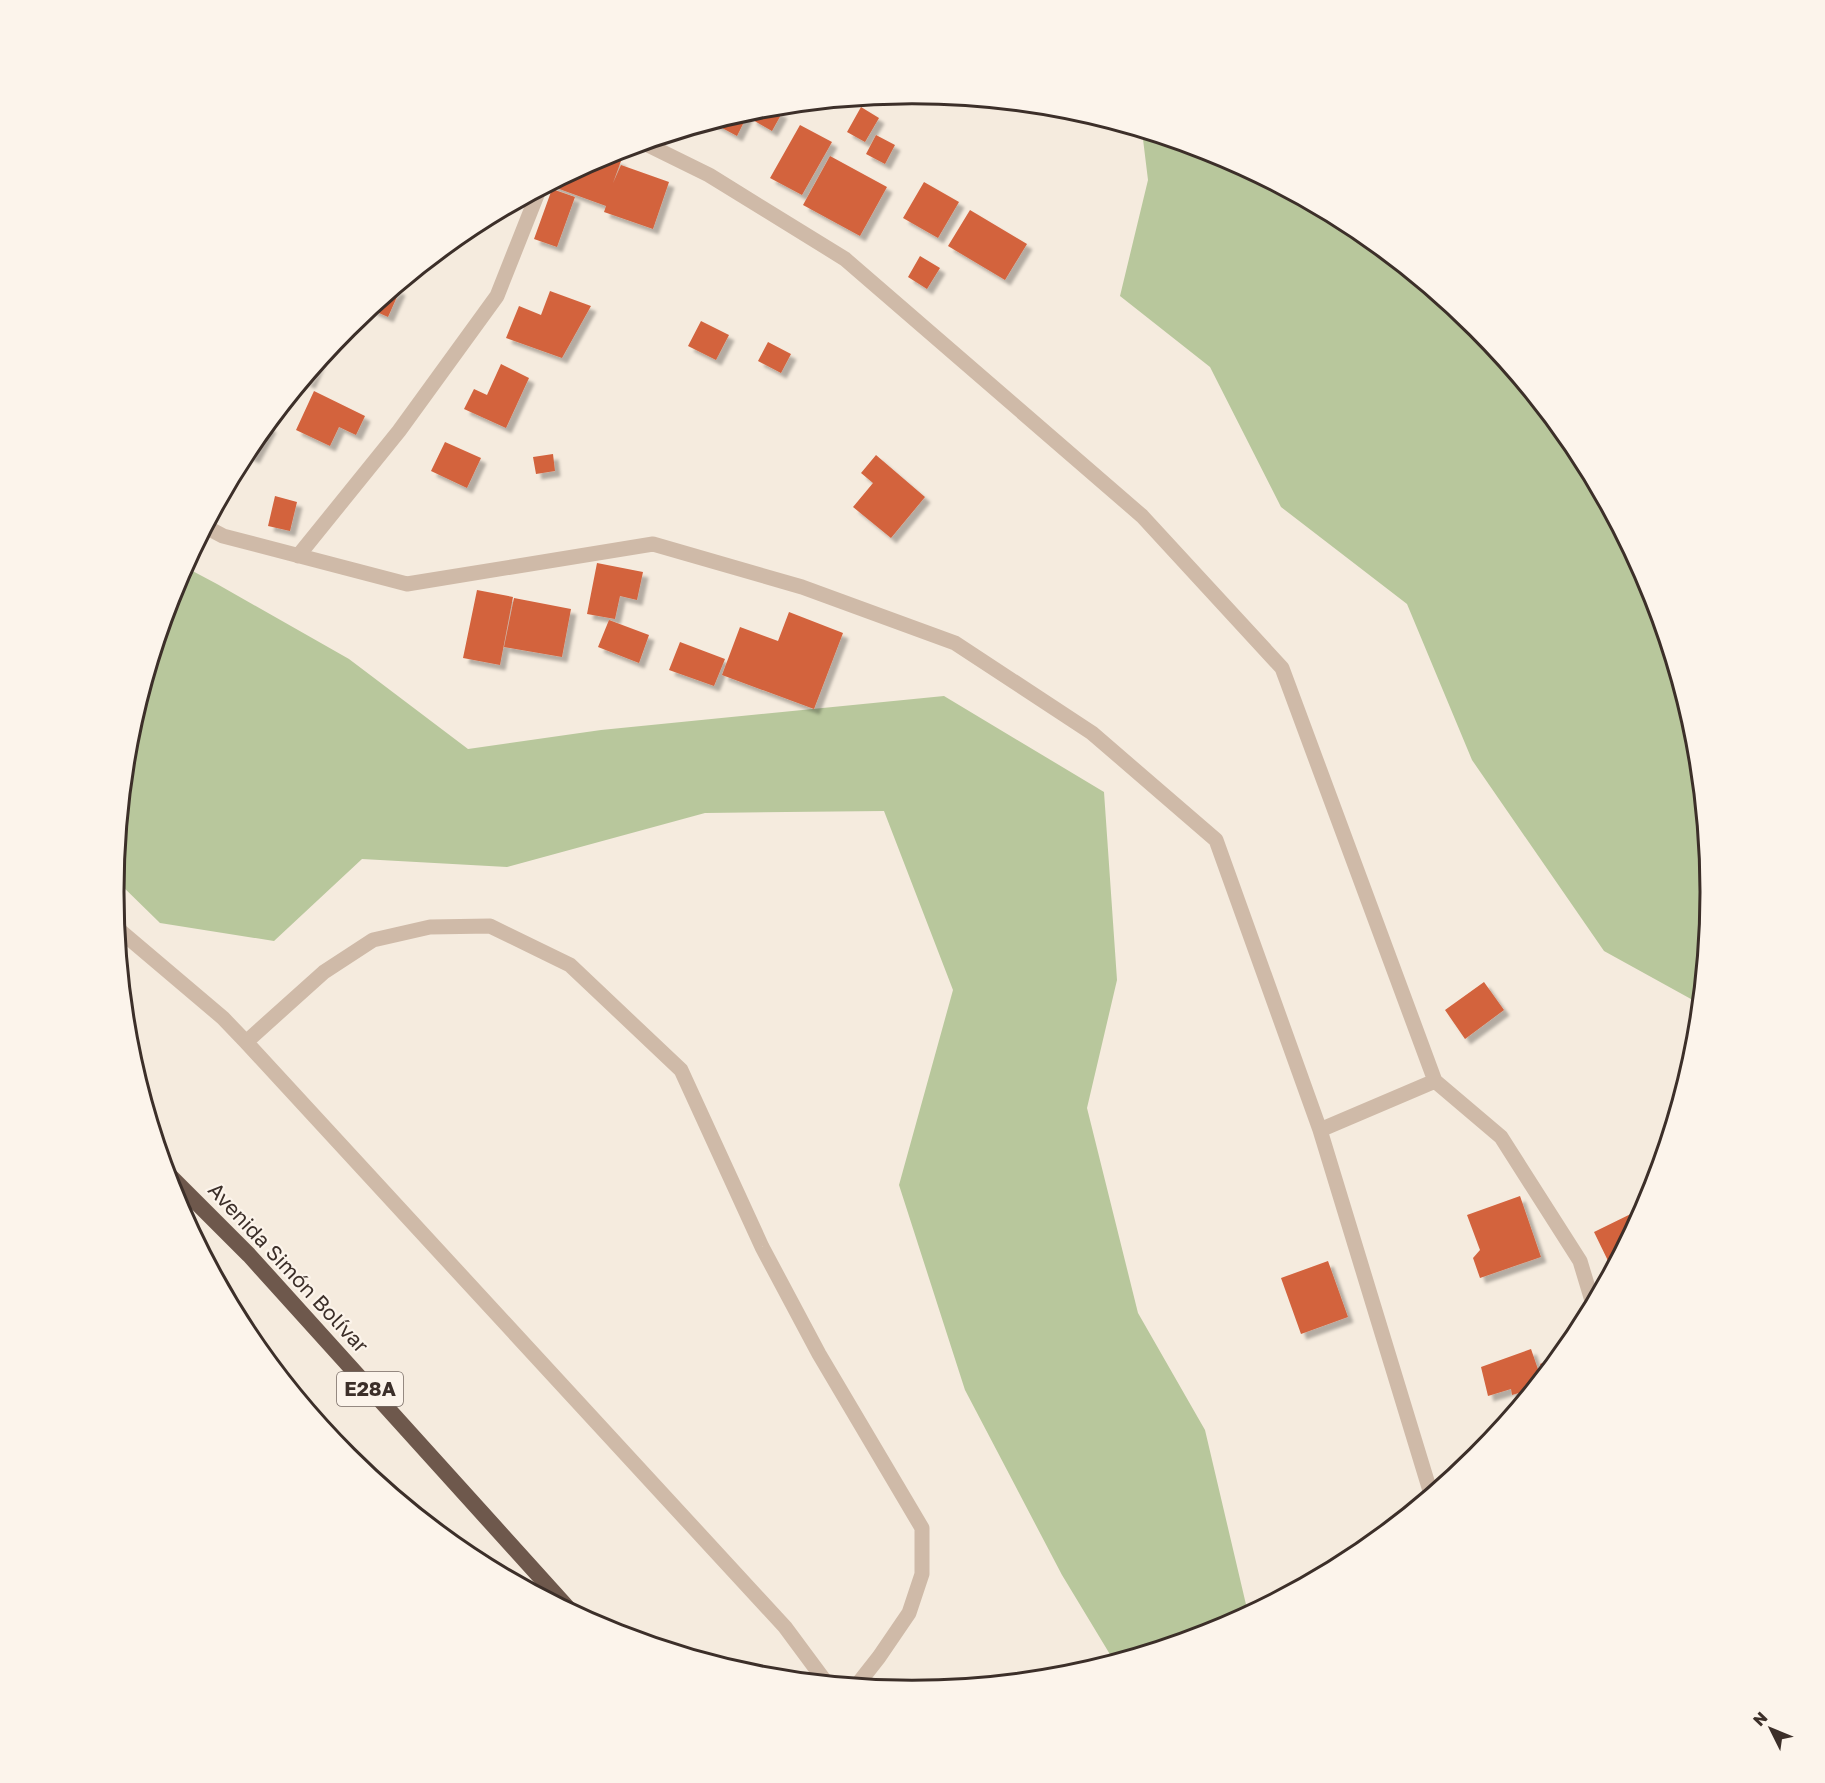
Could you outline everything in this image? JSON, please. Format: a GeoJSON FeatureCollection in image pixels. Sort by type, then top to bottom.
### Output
{"type":"FeatureCollection","features":[{"type":"Feature","properties":{"kind":"highway","name":"Avenida Simón Bolívar"},"geometry":{"type":"LineString","coordinates":[[182,1188],[249,1255],[554,1593]]}},
{"type":"Feature","properties":{"kind":"street"},"geometry":{"type":"LineString","coordinates":[[654,147],[709,175],[845,259],[1142,516],[1282,668],[1435,1082],[1502,1137],[1580,1261],[1590,1294]]}},
{"type":"Feature","properties":{"kind":"street"},"geometry":{"type":"LineString","coordinates":[[298,556],[399,431],[496,296],[535,201]]}},
{"type":"Feature","properties":{"kind":"street"},"geometry":{"type":"LineString","coordinates":[[213,530],[223,536],[407,584],[653,544],[802,586],[955,643],[1092,733],[1216,840],[1320,1130],[1429,1487]]}},
{"type":"Feature","properties":{"kind":"street"},"geometry":{"type":"LineString","coordinates":[[246,1042],[324,972],[373,940],[430,927],[490,926],[570,964],[681,1070],[767,1256],[819,1354],[922,1528],[922,1574],[909,1613],[862,1678]]}},
{"type":"Feature","properties":{"kind":"street"},"geometry":{"type":"LineString","coordinates":[[126,936],[223,1018],[246,1042],[777,1618],[820,1674]]}},
{"type":"Feature","properties":{"kind":"street"},"geometry":{"type":"LineString","coordinates":[[1320,1130],[1435,1082]]}},
{"type":"Feature","properties":{"kind":"green space"},"geometry":{"type":"Polygon","coordinates":[[[1143,138],[1214,163],[1261,185],[1307,209],[1350,236],[1392,266],[1470,334],[1538,412],[1568,454],[1595,498],[1641,590],[1674,688],[1694,789],[1699,840],[1699,943],[1693,1000],[1604,951],[1472,760],[1407,604],[1281,507],[1210,367],[1120,296],[1148,180],[1143,138]]]}},
{"type":"Feature","properties":{"kind":"green space"},"geometry":{"type":"Polygon","coordinates":[[[193,571],[349,659],[468,749],[601,730],[944,696],[1104,792],[1117,980],[1087,1108],[1138,1313],[1205,1430],[1246,1605],[1166,1638],[1110,1654],[1062,1575],[965,1390],[899,1185],[953,990],[884,811],[705,813],[507,867],[362,859],[274,941],[160,923],[124,888],[126,840],[131,789],[151,688],[166,638],[193,571]]]}},
{"type":"Feature","properties":{"kind":"building"},"geometry":{"type":"Polygon","coordinates":[[[861,107],[879,118],[865,142],[847,132],[861,107]]]}},
{"type":"Feature","properties":{"kind":"building"},"geometry":{"type":"Polygon","coordinates":[[[781,115],[772,131],[753,120],[781,115]]]}},
{"type":"Feature","properties":{"kind":"building"},"geometry":{"type":"Polygon","coordinates":[[[744,122],[737,136],[721,127],[744,122]]]}},
{"type":"Feature","properties":{"kind":"building"},"geometry":{"type":"Polygon","coordinates":[[[800,125],[832,142],[802,195],[770,178],[800,125]]]}},
{"type":"Feature","properties":{"kind":"building"},"geometry":{"type":"Polygon","coordinates":[[[876,135],[895,145],[885,164],[866,154],[876,135]]]}},
{"type":"Feature","properties":{"kind":"building"},"geometry":{"type":"Polygon","coordinates":[[[830,156],[887,187],[860,236],[803,205],[830,156]]]}},
{"type":"Feature","properties":{"kind":"building"},"geometry":{"type":"Polygon","coordinates":[[[619,160],[621,161],[613,183],[621,165],[669,182],[653,229],[604,212],[606,206],[558,188],[619,160]]]}},
{"type":"Feature","properties":{"kind":"building"},"geometry":{"type":"Polygon","coordinates":[[[924,182],[959,202],[938,238],[903,218],[924,182]]]}},
{"type":"Feature","properties":{"kind":"building"},"geometry":{"type":"Polygon","coordinates":[[[555,190],[575,197],[557,247],[534,239],[551,192],[555,190]]]}},
{"type":"Feature","properties":{"kind":"building"},"geometry":{"type":"Polygon","coordinates":[[[970,210],[1027,244],[1005,280],[948,246],[970,210]]]}},
{"type":"Feature","properties":{"kind":"building"},"geometry":{"type":"Polygon","coordinates":[[[920,256],[940,268],[927,289],[908,277],[920,256]]]}},
{"type":"Feature","properties":{"kind":"building"},"geometry":{"type":"Polygon","coordinates":[[[550,291],[591,306],[562,358],[506,338],[519,306],[541,315],[550,291]]]}},
{"type":"Feature","properties":{"kind":"building"},"geometry":{"type":"Polygon","coordinates":[[[398,295],[388,317],[378,313],[398,295]]]}},
{"type":"Feature","properties":{"kind":"building"},"geometry":{"type":"Polygon","coordinates":[[[701,321],[729,335],[716,360],[688,346],[701,321]]]}},
{"type":"Feature","properties":{"kind":"building"},"geometry":{"type":"Polygon","coordinates":[[[768,342],[791,354],[781,373],[758,361],[768,342]]]}},
{"type":"Feature","properties":{"kind":"building"},"geometry":{"type":"Polygon","coordinates":[[[501,364],[529,378],[506,428],[464,409],[474,389],[487,395],[501,364]]]}},
{"type":"Feature","properties":{"kind":"building"},"geometry":{"type":"Polygon","coordinates":[[[314,391],[365,416],[356,435],[339,427],[330,446],[296,430],[314,391]]]}},
{"type":"Feature","properties":{"kind":"building"},"geometry":{"type":"Polygon","coordinates":[[[445,442],[481,458],[467,488],[431,471],[445,442]]]}},
{"type":"Feature","properties":{"kind":"building"},"geometry":{"type":"Polygon","coordinates":[[[553,454],[555,471],[536,474],[533,457],[553,454]]]}},
{"type":"Feature","properties":{"kind":"building"},"geometry":{"type":"Polygon","coordinates":[[[876,455],[925,497],[891,538],[853,507],[873,483],[861,473],[876,455]]]}},
{"type":"Feature","properties":{"kind":"building"},"geometry":{"type":"Polygon","coordinates":[[[275,496],[297,502],[290,531],[268,526],[275,496]]]}},
{"type":"Feature","properties":{"kind":"building"},"geometry":{"type":"Polygon","coordinates":[[[597,563],[643,572],[637,600],[620,596],[615,619],[587,614],[597,563]]]}},
{"type":"Feature","properties":{"kind":"building"},"geometry":{"type":"Polygon","coordinates":[[[477,590],[513,597],[500,665],[463,658],[477,590]]]}},
{"type":"Feature","properties":{"kind":"building"},"geometry":{"type":"Polygon","coordinates":[[[514,598],[571,609],[562,657],[504,647],[514,598]]]}},
{"type":"Feature","properties":{"kind":"building"},"geometry":{"type":"Polygon","coordinates":[[[789,612],[843,633],[814,709],[722,675],[740,627],[778,641],[789,612]]]}},
{"type":"Feature","properties":{"kind":"building"},"geometry":{"type":"Polygon","coordinates":[[[609,620],[649,635],[639,663],[598,647],[609,620]]]}},
{"type":"Feature","properties":{"kind":"building"},"geometry":{"type":"Polygon","coordinates":[[[680,642],[725,659],[714,686],[669,670],[680,642]]]}},
{"type":"Feature","properties":{"kind":"building"},"geometry":{"type":"Polygon","coordinates":[[[1484,982],[1504,1010],[1465,1039],[1445,1010],[1484,982]]]}},
{"type":"Feature","properties":{"kind":"building"},"geometry":{"type":"Polygon","coordinates":[[[1520,1196],[1541,1257],[1480,1278],[1473,1258],[1480,1250],[1467,1215],[1520,1196]]]}},
{"type":"Feature","properties":{"kind":"building"},"geometry":{"type":"Polygon","coordinates":[[[1631,1214],[1608,1261],[1594,1232],[1631,1214]]]}},
{"type":"Feature","properties":{"kind":"building"},"geometry":{"type":"Polygon","coordinates":[[[1328,1261],[1348,1317],[1301,1334],[1281,1278],[1328,1261]]]}},
{"type":"Feature","properties":{"kind":"building"},"geometry":{"type":"Polygon","coordinates":[[[1531,1349],[1538,1370],[1520,1393],[1512,1395],[1511,1389],[1488,1396],[1481,1367],[1531,1349]]]}}]}
